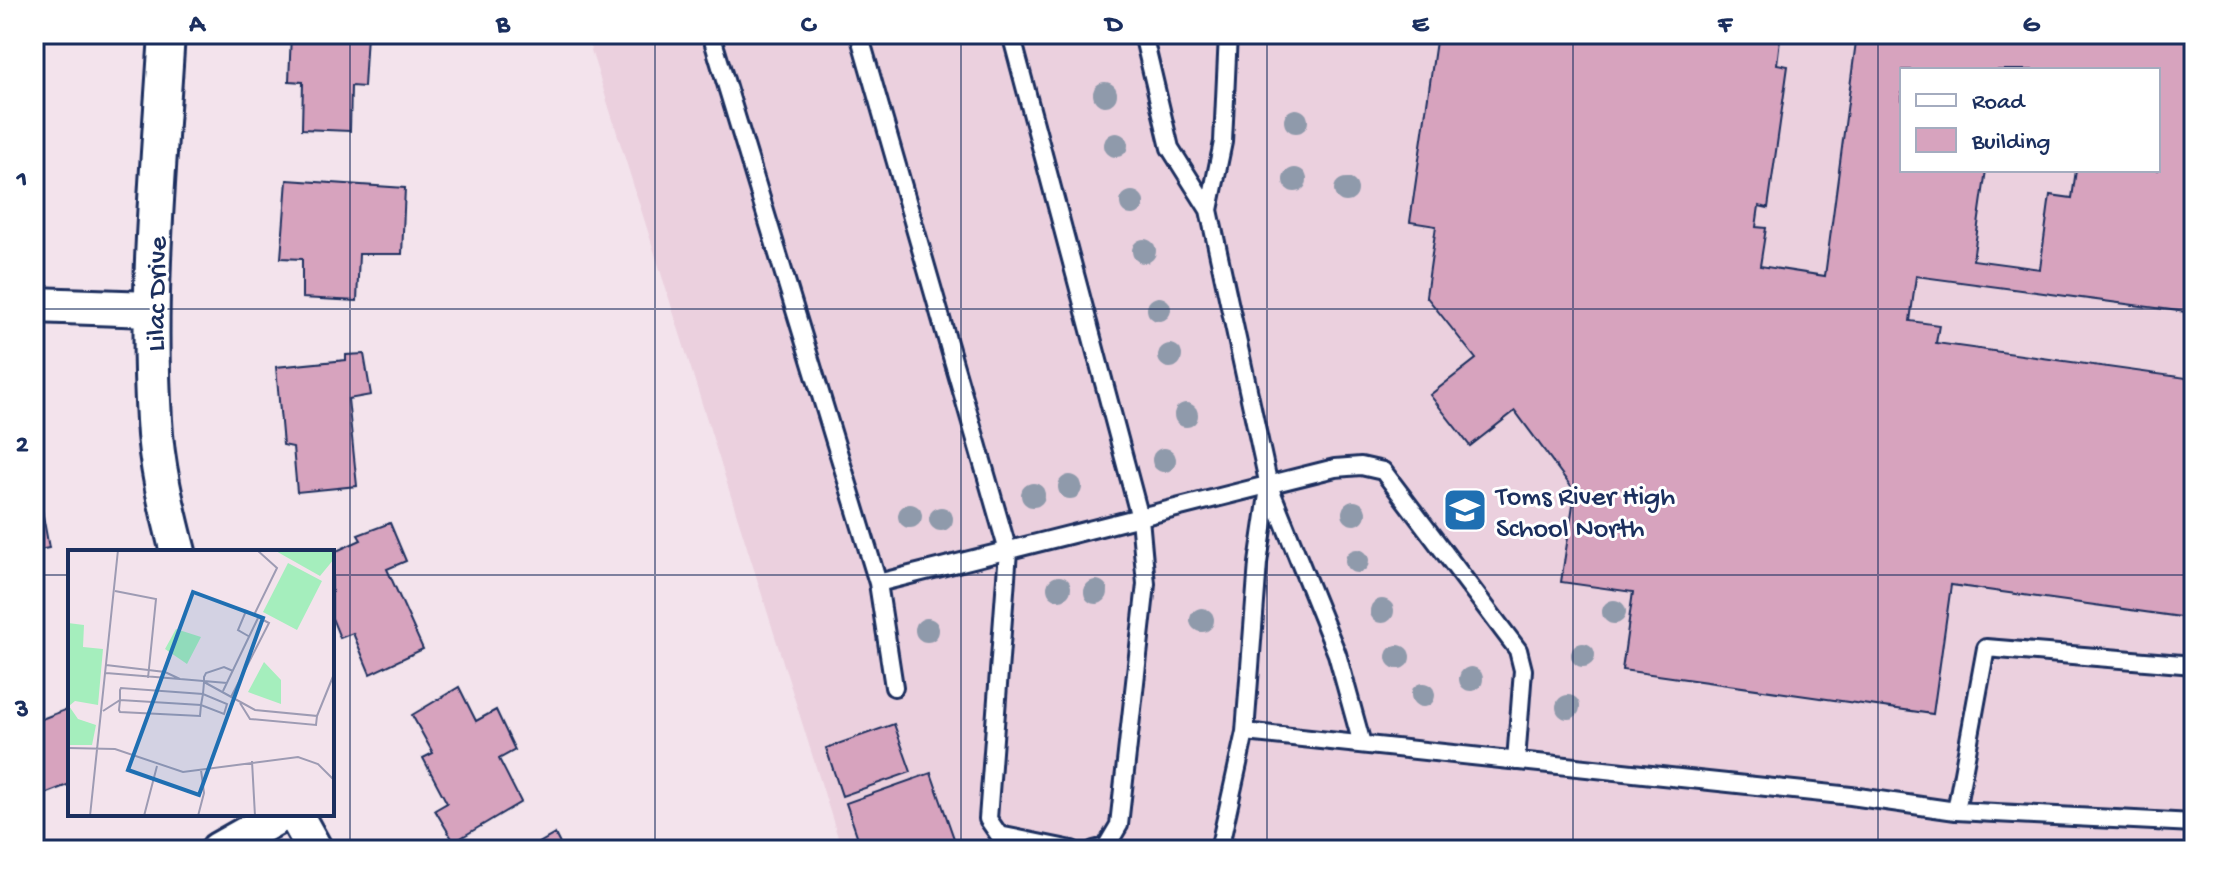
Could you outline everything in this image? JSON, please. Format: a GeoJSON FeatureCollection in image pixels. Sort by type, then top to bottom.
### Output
{"type":"FeatureCollection","features":[{"type":"Feature","properties":{"kind":"street","name":"Lilac Drive"},"geometry":{"type":"LineString","coordinates":[[167,34],[151,309],[154,423],[167,508],[178,550]]}},
{"type":"Feature","properties":{"kind":"street"},"geometry":{"type":"LineString","coordinates":[[34,305],[151,309]]}},
{"type":"Feature","properties":{"kind":"street"},"geometry":{"type":"LineString","coordinates":[[218,850],[278,816]]}},
{"type":"Feature","properties":{"kind":"street"},"geometry":{"type":"LineString","coordinates":[[296,816],[315,850]]}},
{"type":"Feature","properties":{"kind":"lane"},"geometry":{"type":"LineString","coordinates":[[711,34],[878,583],[894,687]]}},
{"type":"Feature","properties":{"kind":"lane"},"geometry":{"type":"LineString","coordinates":[[859,34],[1008,551],[988,819],[999,835],[1072,850]]}},
{"type":"Feature","properties":{"kind":"lane"},"geometry":{"type":"LineString","coordinates":[[1011,34],[1140,518],[1146,584],[1119,825],[1106,847],[1094,850]]}},
{"type":"Feature","properties":{"kind":"lane"},"geometry":{"type":"LineString","coordinates":[[1143,34],[1170,148],[1209,210],[1269,486],[1337,654],[1362,744]]}},
{"type":"Feature","properties":{"kind":"lane"},"geometry":{"type":"LineString","coordinates":[[1209,210],[1223,142],[1228,34]]}},
{"type":"Feature","properties":{"kind":"lane"},"geometry":{"type":"LineString","coordinates":[[878,583],[1335,468],[1361,466],[1383,471],[1518,650],[1523,670],[1516,761]]}},
{"type":"Feature","properties":{"kind":"lane"},"geometry":{"type":"LineString","coordinates":[[1246,850],[1220,848],[1245,732],[1258,563],[1269,486]]}},
{"type":"Feature","properties":{"kind":"lane"},"geometry":{"type":"LineString","coordinates":[[1956,811],[1986,648],[2194,665]]}},
{"type":"Feature","properties":{"kind":"lane"},"geometry":{"type":"LineString","coordinates":[[1245,732],[1851,796],[1956,811],[2194,823]]}},
{"type":"Feature","properties":{"kind":"shaded area","name":"Toms River High School North"},"geometry":{"type":"Polygon","coordinates":[[[586,34],[2194,34],[2194,850],[842,850],[586,34]]]}},
{"type":"Feature","properties":{"kind":"building"},"geometry":{"type":"Polygon","coordinates":[[[291,34],[367,34],[364,87],[351,86],[350,131],[302,129],[303,82],[289,81],[291,34]]]}},
{"type":"Feature","properties":{"kind":"building"},"geometry":{"type":"Polygon","coordinates":[[[1437,34],[1762,34],[1762,37],[1780,40],[1777,64],[1788,66],[1768,208],[1759,206],[1756,227],[1766,228],[1760,266],[1825,276],[1857,34],[2194,34],[2194,313],[1916,276],[1910,321],[1939,325],[1936,343],[2194,379],[2194,574],[2188,618],[1951,585],[1933,714],[1622,670],[1633,592],[1561,582],[1575,492],[1515,411],[1470,446],[1430,395],[1476,359],[1426,296],[1436,226],[1410,222],[1437,34]]]}},
{"type":"Feature","properties":{"kind":"building"},"geometry":{"type":"Polygon","coordinates":[[[34,105],[43,105],[41,140],[36,140],[35,179],[34,105]]]}},
{"type":"Feature","properties":{"kind":"building"},"geometry":{"type":"Polygon","coordinates":[[[287,180],[405,188],[402,254],[359,254],[357,301],[302,298],[302,259],[281,258],[287,180]]]}},
{"type":"Feature","properties":{"kind":"building"},"geometry":{"type":"Polygon","coordinates":[[[364,354],[371,395],[348,399],[357,486],[297,492],[293,447],[283,445],[276,367],[346,360],[346,355],[364,354]]]}},
{"type":"Feature","properties":{"kind":"building"},"geometry":{"type":"Polygon","coordinates":[[[34,467],[49,548],[34,551],[34,467]]]}},
{"type":"Feature","properties":{"kind":"building"},"geometry":{"type":"Polygon","coordinates":[[[390,523],[406,561],[387,569],[423,649],[370,674],[353,633],[340,638],[334,623],[334,552],[361,540],[358,535],[390,523]]]}},
{"type":"Feature","properties":{"kind":"building"},"geometry":{"type":"Polygon","coordinates":[[[459,687],[476,721],[496,710],[515,750],[499,759],[521,802],[454,842],[435,810],[447,803],[423,758],[433,753],[412,715],[459,687]]]}},
{"type":"Feature","properties":{"kind":"building"},"geometry":{"type":"Polygon","coordinates":[[[68,709],[68,785],[34,798],[34,722],[68,709]]]}},
{"type":"Feature","properties":{"kind":"building"},"geometry":{"type":"Polygon","coordinates":[[[894,724],[911,772],[842,796],[826,748],[894,724]]]}},
{"type":"Feature","properties":{"kind":"building"},"geometry":{"type":"Polygon","coordinates":[[[931,773],[958,850],[862,850],[846,803],[931,773]]]}},
{"type":"Feature","properties":{"kind":"building"},"geometry":{"type":"Polygon","coordinates":[[[555,834],[563,850],[527,850],[555,834]]]}},
{"type":"Feature","properties":{"kind":"place","name":"Toms River High School North"},"geometry":{"type":"Point","coordinates":[1465,510]}}]}
